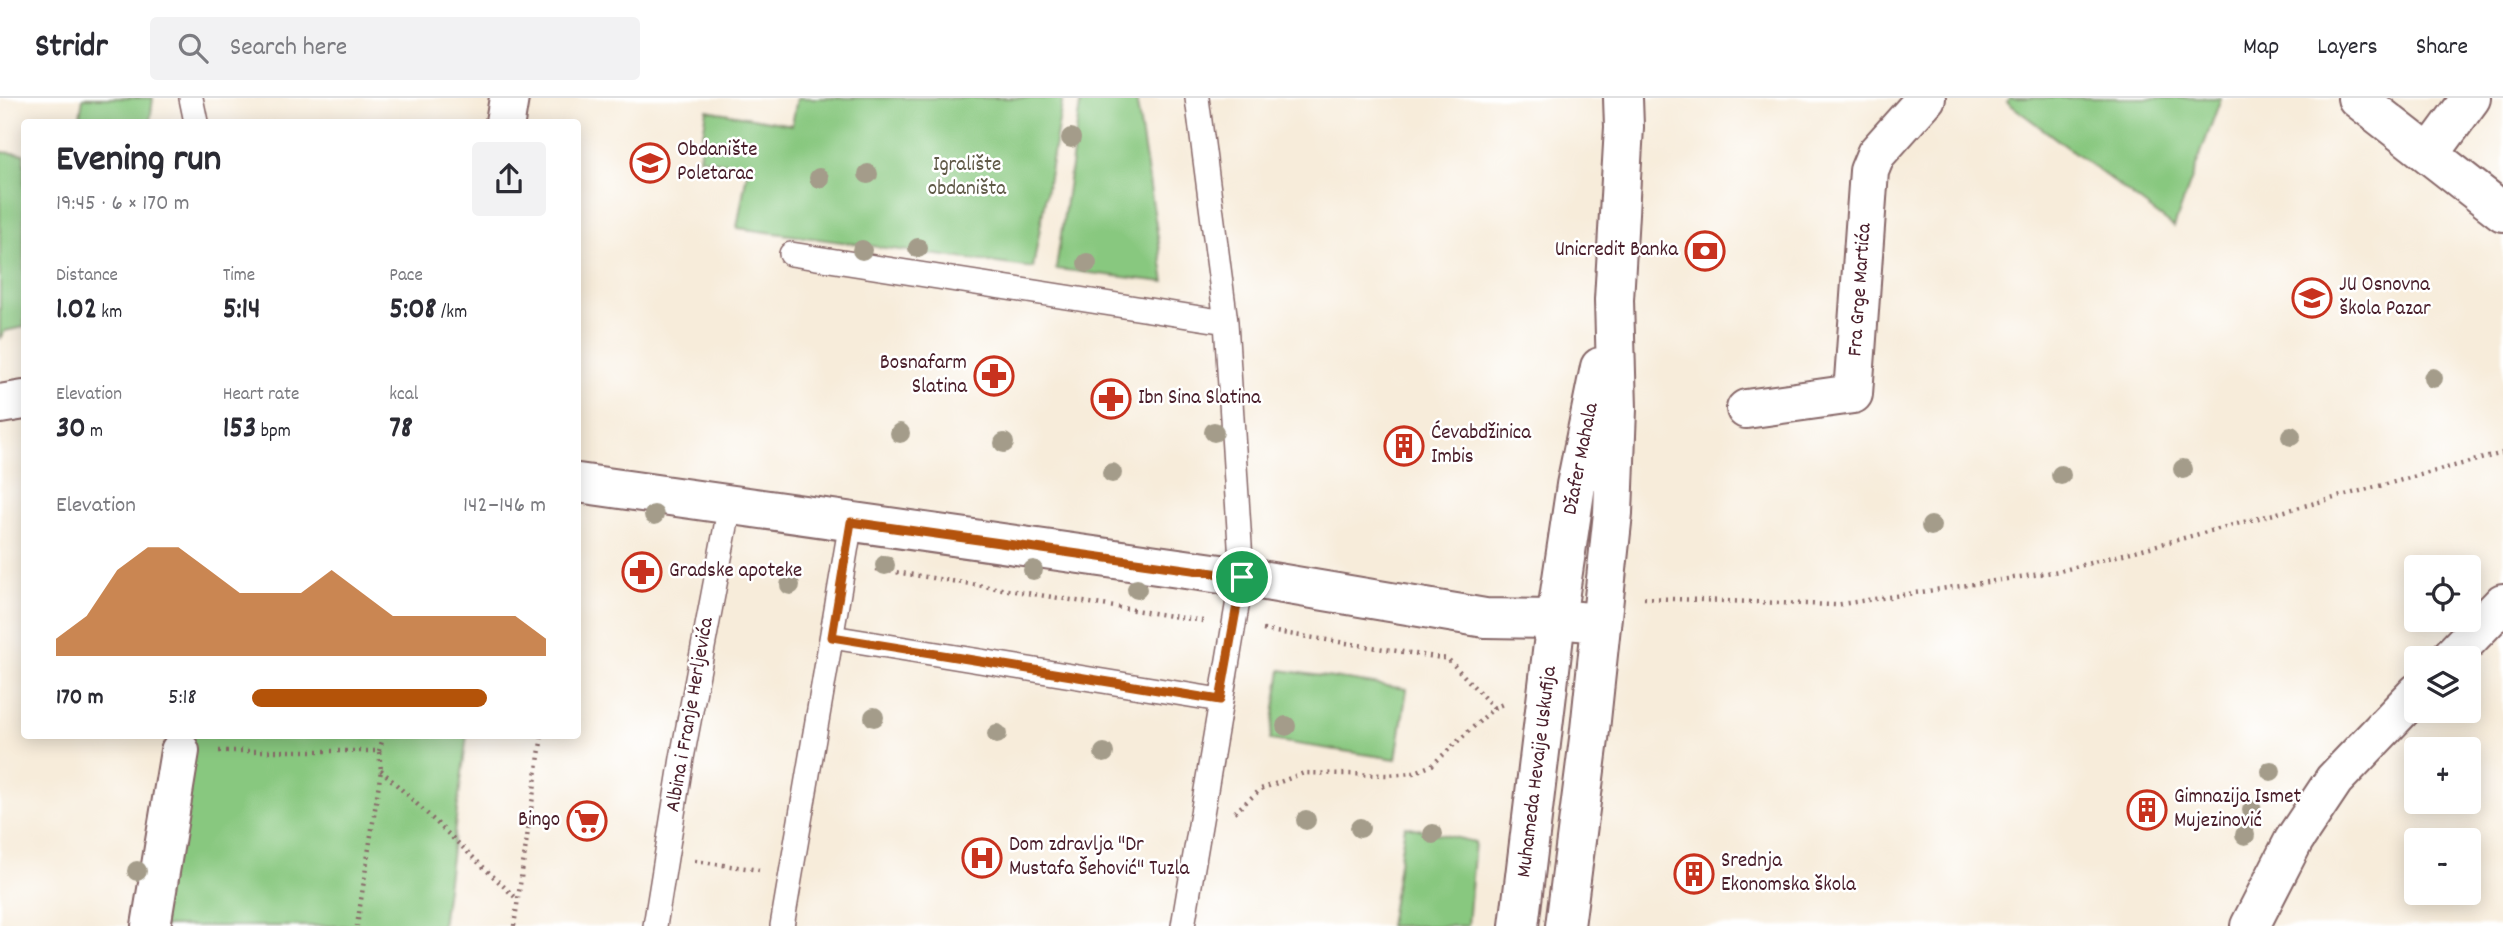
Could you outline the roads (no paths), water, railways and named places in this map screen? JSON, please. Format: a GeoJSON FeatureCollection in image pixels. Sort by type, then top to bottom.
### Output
{"type":"FeatureCollection","features":[{"type":"Feature","properties":{"kind":"street"},"geometry":{"type":"LineString","coordinates":[[506,119],[509,98]]}},
{"type":"Feature","properties":{"kind":"street","name":"Džafer Mahala"},"geometry":{"type":"LineString","coordinates":[[1601,623],[1614,500],[1614,299],[1624,127],[1623,98]]}},
{"type":"Feature","properties":{"kind":"street","name":"Fra Grge Martića"},"geometry":{"type":"LineString","coordinates":[[1746,410],[1853,394],[1869,171],[1877,154],[1926,98]]}},
{"type":"Feature","properties":{"kind":"street"},"geometry":{"type":"LineString","coordinates":[[2357,98],[2503,212]]}},
{"type":"Feature","properties":{"kind":"street"},"geometry":{"type":"LineString","coordinates":[[2430,154],[2471,98]]}},
{"type":"Feature","properties":{"kind":"street","name":"Džafer Mahala"},"geometry":{"type":"LineString","coordinates":[[1556,619],[1576,485],[1614,299]]}},
{"type":"Feature","properties":{"kind":"street"},"geometry":{"type":"LineString","coordinates":[[0,404],[21,400]]}},
{"type":"Feature","properties":{"kind":"street"},"geometry":{"type":"LineString","coordinates":[[581,483],[1242,577],[1485,618],[1601,623],[1565,926]]}},
{"type":"Feature","properties":{"kind":"street"},"geometry":{"type":"LineString","coordinates":[[2462,646],[2503,603]]}},
{"type":"Feature","properties":{"kind":"street","name":"Muhameda Hevaije Uskufija"},"geometry":{"type":"LineString","coordinates":[[1519,926],[1556,619]]}},
{"type":"Feature","properties":{"kind":"street"},"geometry":{"type":"LineString","coordinates":[[2250,926],[2294,840],[2334,780],[2404,707]]}},
{"type":"Feature","properties":{"kind":"street"},"geometry":{"type":"LineString","coordinates":[[151,926],[180,751]]}},
{"type":"Feature","properties":{"kind":"lane"},"geometry":{"type":"LineString","coordinates":[[191,98],[195,119]]}},
{"type":"Feature","properties":{"kind":"lane"},"geometry":{"type":"LineString","coordinates":[[1183,926],[1242,577],[1226,322],[1197,98]]}},
{"type":"Feature","properties":{"kind":"lane"},"geometry":{"type":"LineString","coordinates":[[791,254],[1226,322]]}},
{"type":"Feature","properties":{"kind":"lane","name":"Albina i Franje Herljevića"},"geometry":{"type":"LineString","coordinates":[[655,926],[682,758],[730,505]]}},
{"type":"Feature","properties":{"kind":"lane"},"geometry":{"type":"LineString","coordinates":[[782,926],[851,522]]}},
{"type":"Feature","properties":{"kind":"lane"},"geometry":{"type":"LineString","coordinates":[[832,637],[1220,700]]}},
{"type":"Feature","properties":{"kind":"place","name":"Obdanište Poletarac"},"geometry":{"type":"Point","coordinates":[650,163]}},
{"type":"Feature","properties":{"kind":"place","name":"Unicredit Banka"},"geometry":{"type":"Point","coordinates":[1705,251]}},
{"type":"Feature","properties":{"kind":"place","name":"JU Osnovna škola Pazar"},"geometry":{"type":"Point","coordinates":[2312,298]}},
{"type":"Feature","properties":{"kind":"place","name":"Bosnafarm Slatina"},"geometry":{"type":"Point","coordinates":[994,376]}},
{"type":"Feature","properties":{"kind":"place","name":"Ibn Sina Slatina"},"geometry":{"type":"Point","coordinates":[1111,399]}},
{"type":"Feature","properties":{"kind":"place","name":"Ćevabdžinica Imbis"},"geometry":{"type":"Point","coordinates":[1404,446]}},
{"type":"Feature","properties":{"kind":"place","name":"Gradske apoteke"},"geometry":{"type":"Point","coordinates":[642,572]}},
{"type":"Feature","properties":{"kind":"place","name":"Gimnazija Ismet Mujezinović"},"geometry":{"type":"Point","coordinates":[2147,810]}},
{"type":"Feature","properties":{"kind":"place","name":"Bingo"},"geometry":{"type":"Point","coordinates":[587,821]}},
{"type":"Feature","properties":{"kind":"place","name":"Dom zdravlja \"Dr Mustafa Šehović\" Tuzla"},"geometry":{"type":"Point","coordinates":[982,858]}},
{"type":"Feature","properties":{"kind":"place","name":"Srednja Ekonomska škola"},"geometry":{"type":"Point","coordinates":[1694,874]}},
{"type":"Feature","properties":{"kind":"park label","name":"Igralište obdaništa"},"geometry":{"type":"Point","coordinates":[967,178]}}]}
